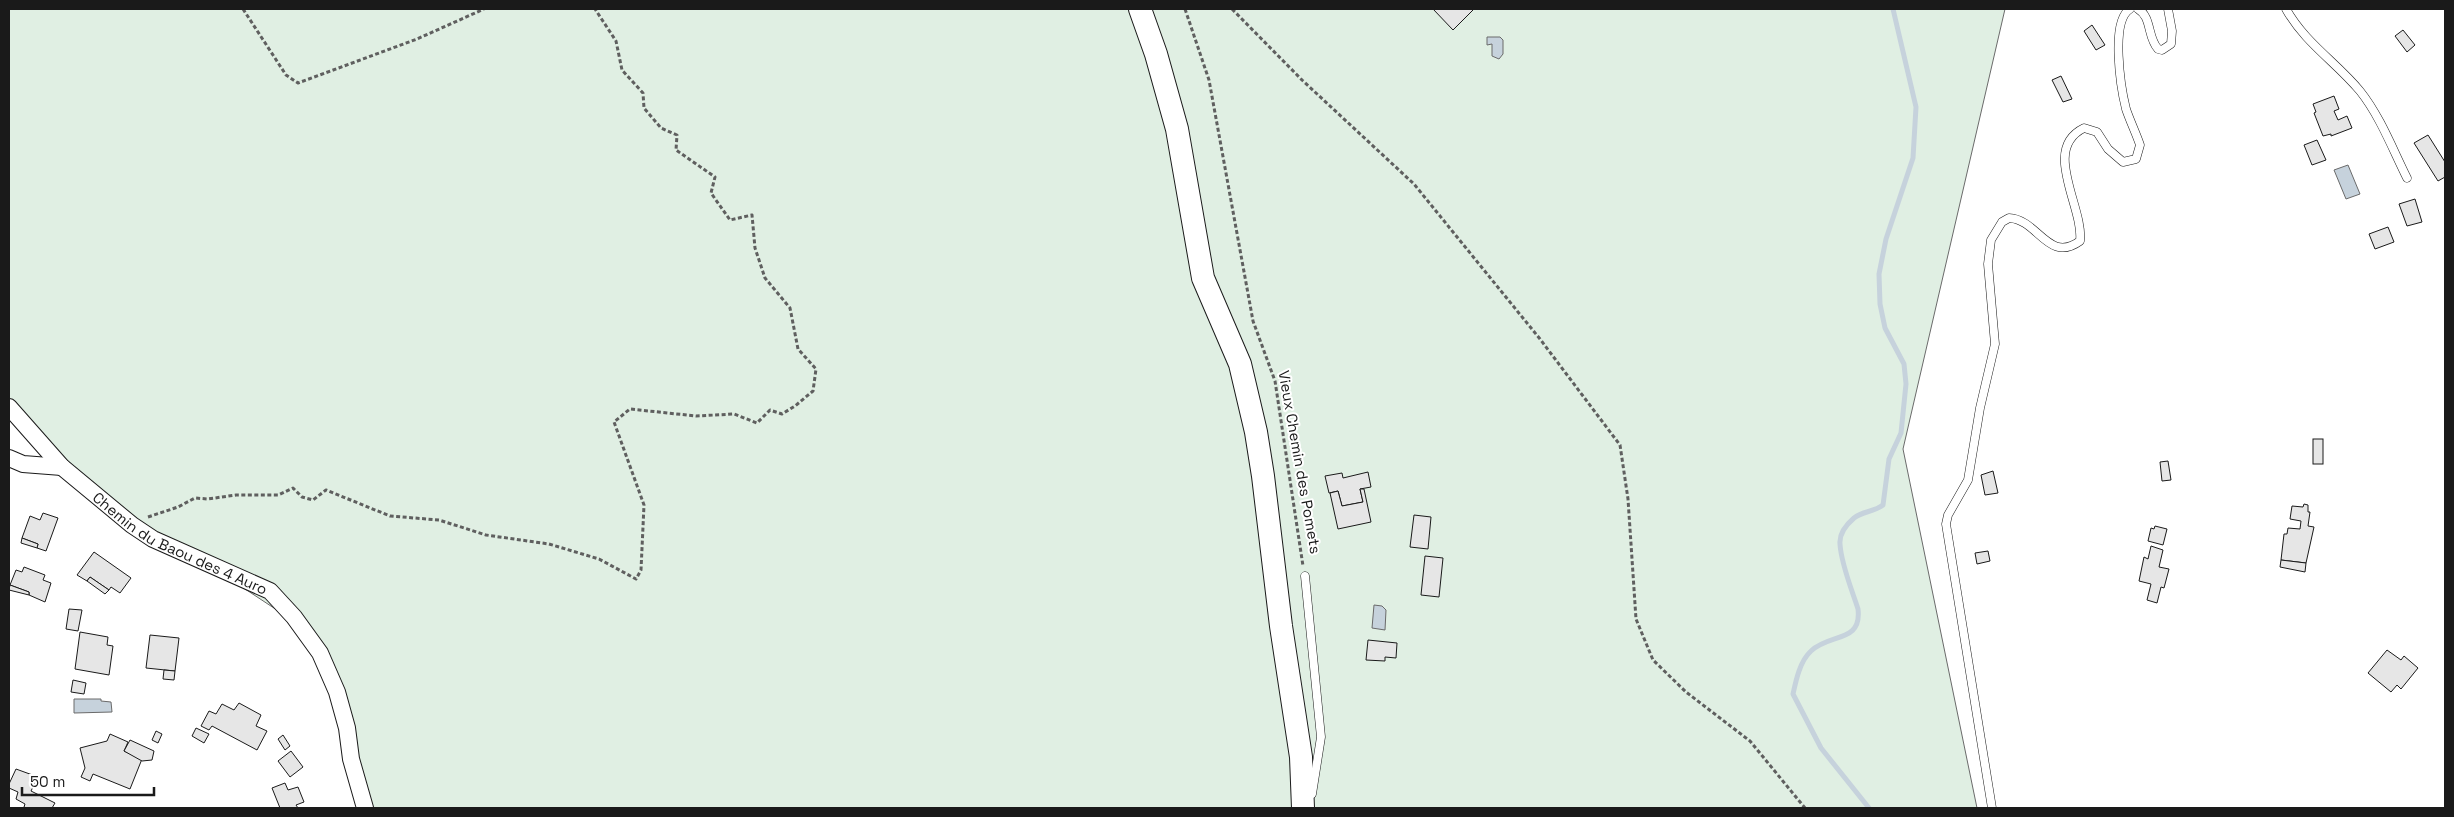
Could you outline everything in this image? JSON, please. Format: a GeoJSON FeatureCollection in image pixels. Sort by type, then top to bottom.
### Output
{"type":"FeatureCollection","features":[{"type":"Feature","properties":{"kind":"street"},"geometry":{"type":"LineString","coordinates":[[1140,9],[1156,54],[1177,128],[1203,278],[1240,364],[1256,432],[1263,476],[1280,626],[1301,756],[1303,808]]}},
{"type":"Feature","properties":{"kind":"street","name":"Chemin du Baou des 4 Auro"},"geometry":{"type":"LineString","coordinates":[[9,407],[62,467],[132,525],[160,542],[270,591],[294,617],[320,653],[337,692],[347,728],[357,785],[365,808]]}},
{"type":"Feature","properties":{"kind":"street"},"geometry":{"type":"LineString","coordinates":[[9,458],[23,464],[62,467]]}},
{"type":"Feature","properties":{"kind":"lane"},"geometry":{"type":"LineString","coordinates":[[1992,808],[1946,524],[1948,515],[1968,480],[1980,408],[1995,344],[1988,252],[1996,230],[2009,218],[2019,218],[2047,242],[2057,247],[2066,249],[2080,241],[2081,232],[2068,186],[2065,152],[2068,141],[2074,133],[2084,128],[2097,132],[2108,149],[2123,162],[2136,159],[2140,145],[2123,96],[2118,40],[2118,28],[2122,18],[2130,9]]}},
{"type":"Feature","properties":{"kind":"lane"},"geometry":{"type":"LineString","coordinates":[[2138,9],[2146,17],[2151,40],[2158,49],[2162,50],[2172,44],[2173,38],[2168,9]]}},
{"type":"Feature","properties":{"kind":"lane"},"geometry":{"type":"LineString","coordinates":[[2286,9],[2298,28],[2311,43],[2366,99],[2407,178]]}},
{"type":"Feature","properties":{"kind":"lane","name":"Vieux Chemin des Pomets"},"geometry":{"type":"LineString","coordinates":[[1305,576],[1321,737],[1310,808]]}},
{"type":"Feature","properties":{"kind":"path"},"geometry":{"type":"LineString","coordinates":[[243,9],[286,75],[298,83],[417,39],[484,9]]}},
{"type":"Feature","properties":{"kind":"path"},"geometry":{"type":"LineString","coordinates":[[132,525],[195,498],[208,499],[236,495],[278,494],[294,488],[302,497],[314,500],[326,490],[390,516],[439,520],[486,535],[549,544],[599,559],[636,578],[642,570],[644,506],[614,422],[630,409],[696,416],[734,414],[757,423],[770,410],[782,414],[796,406],[813,391],[816,368],[798,349],[790,308],[765,278],[755,248],[752,215],[730,220],[711,193],[715,177],[676,150],[678,134],[661,128],[644,108],[643,94],[622,70],[616,41],[595,9]]}},
{"type":"Feature","properties":{"kind":"path","name":"Vieux Chemin des Pomets"},"geometry":{"type":"LineString","coordinates":[[1184,9],[1209,80],[1253,321],[1275,381],[1305,576]]}},
{"type":"Feature","properties":{"kind":"path"},"geometry":{"type":"LineString","coordinates":[[1232,9],[1302,80],[1414,184],[1540,339],[1620,445],[1628,499],[1636,619],[1654,660],[1686,692],[1750,741],[1805,808]]}},
{"type":"Feature","properties":{"kind":"green space"},"geometry":{"type":"Polygon","coordinates":[[[9,9],[2005,9],[1903,449],[1977,808],[358,808],[341,724],[321,661],[283,614],[242,587],[153,543],[9,413],[9,9]]]}},
{"type":"Feature","properties":{"kind":"shaded area"},"geometry":{"type":"Polygon","coordinates":[[[1487,37],[1500,37],[1503,40],[1503,54],[1499,59],[1492,56],[1492,44],[1487,45],[1487,37]]]}},
{"type":"Feature","properties":{"kind":"shaded area"},"geometry":{"type":"Polygon","coordinates":[[[2348,165],[2360,194],[2346,199],[2334,170],[2348,165]]]}},
{"type":"Feature","properties":{"kind":"shaded area"},"geometry":{"type":"Polygon","coordinates":[[[1374,605],[1382,606],[1386,610],[1385,630],[1372,628],[1374,605]]]}},
{"type":"Feature","properties":{"kind":"shaded area"},"geometry":{"type":"Polygon","coordinates":[[[74,699],[101,699],[101,701],[111,702],[112,712],[74,713],[74,699]]]}},
{"type":"Feature","properties":{"kind":"building"},"geometry":{"type":"Polygon","coordinates":[[[1433,9],[1474,9],[1453,30],[1433,9]]]}},
{"type":"Feature","properties":{"kind":"building"},"geometry":{"type":"Polygon","coordinates":[[[2092,25],[2105,45],[2096,50],[2084,31],[2092,25]]]}},
{"type":"Feature","properties":{"kind":"building"},"geometry":{"type":"Polygon","coordinates":[[[2403,30],[2415,45],[2407,52],[2395,36],[2403,30]]]}},
{"type":"Feature","properties":{"kind":"building"},"geometry":{"type":"Polygon","coordinates":[[[2061,76],[2072,99],[2063,102],[2052,80],[2061,76]]]}},
{"type":"Feature","properties":{"kind":"building"},"geometry":{"type":"Polygon","coordinates":[[[2334,96],[2339,109],[2334,111],[2338,120],[2347,116],[2352,128],[2331,136],[2331,134],[2323,136],[2314,113],[2316,112],[2313,104],[2334,96]]]}},
{"type":"Feature","properties":{"kind":"building"},"geometry":{"type":"Polygon","coordinates":[[[2428,135],[2445,162],[2445,177],[2438,181],[2414,143],[2428,135]]]}},
{"type":"Feature","properties":{"kind":"building"},"geometry":{"type":"Polygon","coordinates":[[[2317,140],[2326,160],[2312,165],[2304,145],[2317,140]]]}},
{"type":"Feature","properties":{"kind":"building"},"geometry":{"type":"Polygon","coordinates":[[[2415,199],[2422,222],[2407,226],[2399,204],[2415,199]]]}},
{"type":"Feature","properties":{"kind":"building"},"geometry":{"type":"Polygon","coordinates":[[[2388,227],[2394,242],[2375,249],[2369,234],[2388,227]]]}},
{"type":"Feature","properties":{"kind":"building"},"geometry":{"type":"Polygon","coordinates":[[[2313,439],[2323,439],[2323,464],[2313,464],[2313,439]]]}},
{"type":"Feature","properties":{"kind":"building"},"geometry":{"type":"Polygon","coordinates":[[[2168,461],[2171,480],[2162,481],[2160,462],[2168,461]]]}},
{"type":"Feature","properties":{"kind":"building"},"geometry":{"type":"Polygon","coordinates":[[[1993,471],[1998,493],[1985,495],[1981,475],[1993,471]]]}},
{"type":"Feature","properties":{"kind":"building"},"geometry":{"type":"Polygon","coordinates":[[[1368,472],[1371,487],[1360,489],[1363,502],[1342,506],[1338,491],[1329,493],[1325,476],[1342,473],[1343,478],[1368,472]]]}},
{"type":"Feature","properties":{"kind":"building"},"geometry":{"type":"Polygon","coordinates":[[[1360,489],[1364,489],[1371,522],[1338,529],[1330,493],[1338,491],[1342,506],[1363,502],[1360,489]]]}},
{"type":"Feature","properties":{"kind":"building"},"geometry":{"type":"Polygon","coordinates":[[[2304,504],[2308,505],[2308,512],[2310,512],[2308,526],[2314,527],[2306,563],[2281,560],[2284,534],[2287,534],[2288,528],[2300,529],[2301,521],[2290,519],[2292,506],[2303,507],[2304,504]]]}},
{"type":"Feature","properties":{"kind":"building"},"geometry":{"type":"Polygon","coordinates":[[[43,513],[58,518],[46,551],[37,548],[38,544],[22,538],[30,516],[40,520],[43,513]]]}},
{"type":"Feature","properties":{"kind":"building"},"geometry":{"type":"Polygon","coordinates":[[[1414,515],[1431,517],[1428,549],[1410,547],[1414,515]]]}},
{"type":"Feature","properties":{"kind":"building"},"geometry":{"type":"Polygon","coordinates":[[[2155,526],[2167,529],[2163,545],[2148,541],[2151,528],[2154,529],[2155,526]]]}},
{"type":"Feature","properties":{"kind":"building"},"geometry":{"type":"Polygon","coordinates":[[[22,538],[38,544],[37,548],[21,543],[22,538]]]}},
{"type":"Feature","properties":{"kind":"building"},"geometry":{"type":"Polygon","coordinates":[[[2151,546],[2163,550],[2159,567],[2169,569],[2164,588],[2161,587],[2157,603],[2147,600],[2151,584],[2139,581],[2144,557],[2148,559],[2151,546]]]}},
{"type":"Feature","properties":{"kind":"building"},"geometry":{"type":"Polygon","coordinates":[[[1988,551],[1990,561],[1977,564],[1975,553],[1988,551]]]}},
{"type":"Feature","properties":{"kind":"building"},"geometry":{"type":"Polygon","coordinates":[[[94,552],[131,578],[120,593],[111,587],[109,590],[90,577],[87,581],[77,575],[94,552]]]}},
{"type":"Feature","properties":{"kind":"building"},"geometry":{"type":"Polygon","coordinates":[[[1425,556],[1443,558],[1439,597],[1421,595],[1425,556]]]}},
{"type":"Feature","properties":{"kind":"building"},"geometry":{"type":"Polygon","coordinates":[[[2281,560],[2306,563],[2305,572],[2280,567],[2281,560]]]}},
{"type":"Feature","properties":{"kind":"building"},"geometry":{"type":"Polygon","coordinates":[[[24,567],[45,575],[43,580],[51,583],[45,602],[29,595],[29,592],[10,585],[16,570],[22,572],[24,567]]]}},
{"type":"Feature","properties":{"kind":"building"},"geometry":{"type":"Polygon","coordinates":[[[90,577],[109,590],[105,594],[87,581],[90,577]]]}},
{"type":"Feature","properties":{"kind":"building"},"geometry":{"type":"Polygon","coordinates":[[[10,585],[29,592],[29,595],[9,590],[10,585]]]}},
{"type":"Feature","properties":{"kind":"building"},"geometry":{"type":"Polygon","coordinates":[[[69,609],[82,610],[78,631],[66,629],[69,609]]]}},
{"type":"Feature","properties":{"kind":"building"},"geometry":{"type":"Polygon","coordinates":[[[80,632],[108,637],[107,645],[113,646],[109,675],[75,669],[80,632]]]}},
{"type":"Feature","properties":{"kind":"building"},"geometry":{"type":"Polygon","coordinates":[[[150,635],[179,638],[175,671],[146,668],[150,635]]]}},
{"type":"Feature","properties":{"kind":"building"},"geometry":{"type":"Polygon","coordinates":[[[1368,640],[1397,643],[1396,658],[1385,657],[1385,661],[1366,660],[1368,640]]]}},
{"type":"Feature","properties":{"kind":"building"},"geometry":{"type":"Polygon","coordinates":[[[2387,650],[2401,660],[2404,656],[2418,668],[2401,689],[2397,685],[2391,692],[2368,673],[2387,650]]]}},
{"type":"Feature","properties":{"kind":"building"},"geometry":{"type":"Polygon","coordinates":[[[164,670],[175,671],[174,680],[163,679],[164,670]]]}},
{"type":"Feature","properties":{"kind":"building"},"geometry":{"type":"Polygon","coordinates":[[[73,680],[86,683],[84,694],[71,692],[73,680]]]}},
{"type":"Feature","properties":{"kind":"building"},"geometry":{"type":"Polygon","coordinates":[[[239,703],[261,715],[256,726],[267,731],[257,750],[212,726],[209,730],[201,726],[209,711],[216,714],[222,704],[234,710],[239,703]]]}},
{"type":"Feature","properties":{"kind":"building"},"geometry":{"type":"Polygon","coordinates":[[[196,728],[209,734],[204,743],[192,736],[196,728]]]}},
{"type":"Feature","properties":{"kind":"building"},"geometry":{"type":"Polygon","coordinates":[[[156,731],[162,734],[158,743],[152,740],[156,731]]]}},
{"type":"Feature","properties":{"kind":"building"},"geometry":{"type":"Polygon","coordinates":[[[110,734],[128,742],[124,751],[142,759],[130,789],[93,774],[90,781],[81,777],[85,768],[80,748],[107,741],[110,734]]]}},
{"type":"Feature","properties":{"kind":"building"},"geometry":{"type":"Polygon","coordinates":[[[283,735],[290,746],[285,750],[278,739],[283,735]]]}},
{"type":"Feature","properties":{"kind":"building"},"geometry":{"type":"Polygon","coordinates":[[[130,740],[154,751],[152,760],[142,761],[124,751],[130,740]]]}},
{"type":"Feature","properties":{"kind":"building"},"geometry":{"type":"Polygon","coordinates":[[[291,751],[303,767],[290,777],[278,761],[291,751]]]}},
{"type":"Feature","properties":{"kind":"building"},"geometry":{"type":"Polygon","coordinates":[[[16,769],[38,777],[31,791],[55,803],[52,808],[27,808],[24,807],[25,804],[16,799],[18,792],[9,788],[9,784],[16,769]]]}},
{"type":"Feature","properties":{"kind":"building"},"geometry":{"type":"Polygon","coordinates":[[[285,783],[288,790],[298,787],[304,802],[296,805],[298,808],[280,808],[272,788],[285,783]]]}},
{"type":"Feature","properties":{"kind":"waterway"},"geometry":{"type":"LineString","coordinates":[[1869,808],[1821,748],[1793,694],[1801,665],[1807,655],[1819,645],[1850,632],[1858,620],[1858,609],[1842,560],[1841,536],[1846,526],[1854,518],[1883,505],[1889,459],[1901,433],[1906,384],[1904,364],[1885,328],[1880,304],[1879,274],[1886,239],[1913,158],[1916,107],[1893,9]]}}]}
